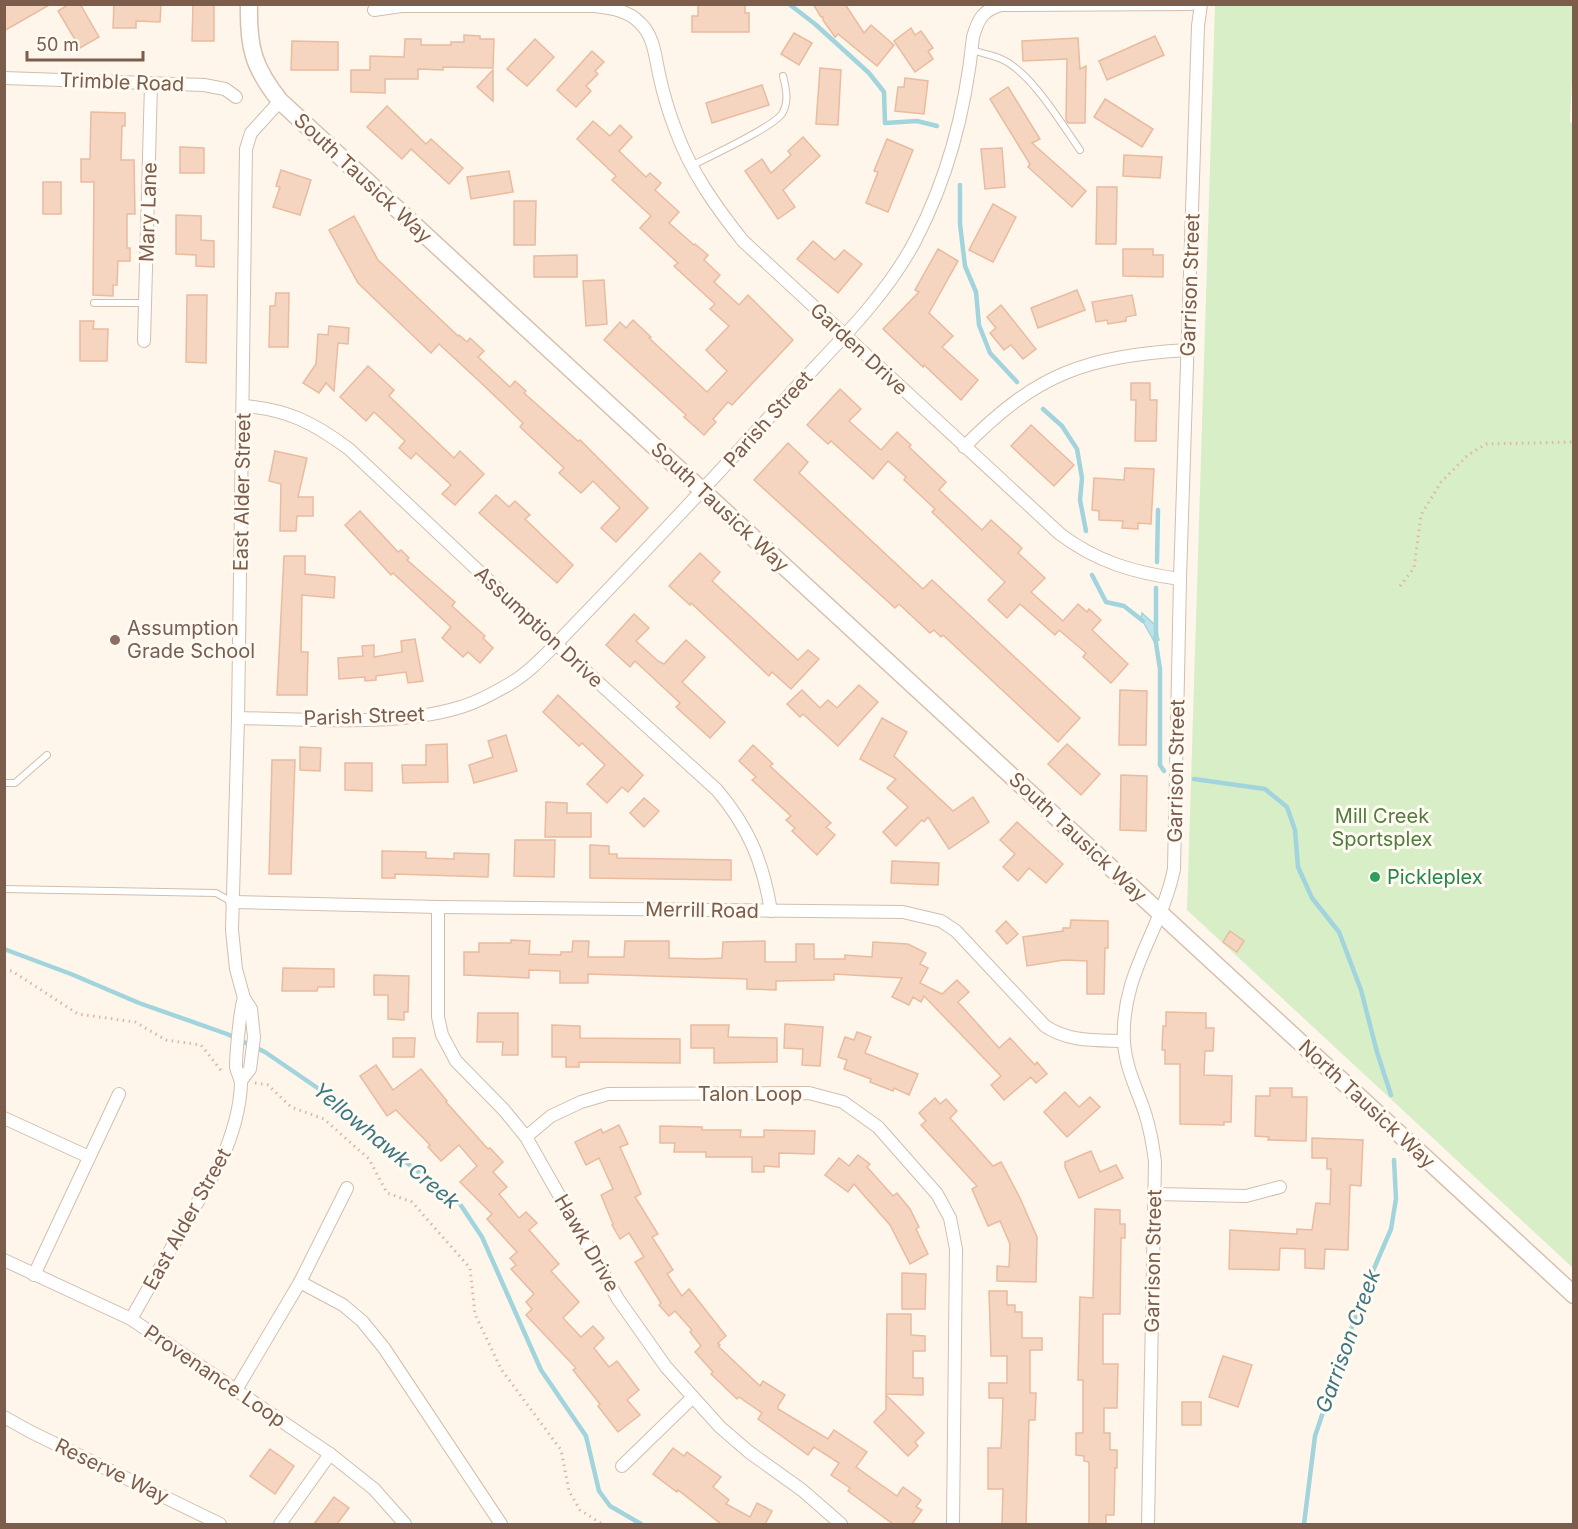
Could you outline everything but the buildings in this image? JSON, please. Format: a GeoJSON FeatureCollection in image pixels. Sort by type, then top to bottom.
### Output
{"type":"FeatureCollection","features":[{"type":"Feature","properties":{"kind":"main road"},"geometry":{"type":"LineString","coordinates":[[249,4],[250,40],[254,59],[263,80],[280,101]]}},
{"type":"Feature","properties":{"kind":"main road","name":"South Tausick Way"},"geometry":{"type":"LineString","coordinates":[[280,101],[1161,914]]}},
{"type":"Feature","properties":{"kind":"main road","name":"North Tausick Way"},"geometry":{"type":"LineString","coordinates":[[1161,914],[1574,1295]]}},
{"type":"Feature","properties":{"kind":"street","name":"Parish Street"},"geometry":{"type":"LineString","coordinates":[[238,718],[374,719],[436,713],[462,707],[513,682],[556,644],[703,491],[845,334],[895,273],[915,242],[942,177],[962,111],[976,25],[982,14],[1001,5],[1191,4]]}},
{"type":"Feature","properties":{"kind":"street","name":"Garrison Street"},"geometry":{"type":"LineString","coordinates":[[1148,1524],[1155,1162],[1152,1136],[1126,1060],[1124,1041],[1126,1004],[1132,976],[1161,914],[1174,869],[1180,579],[1198,26],[1201,4]]}},
{"type":"Feature","properties":{"kind":"street","name":"Garden Drive"},"geometry":{"type":"LineString","coordinates":[[374,10],[401,6],[594,6],[629,14],[641,23],[650,35],[665,99],[691,166],[743,241],[1060,534],[1091,555],[1136,571],[1180,579]]}},
{"type":"Feature","properties":{"kind":"street","name":"Trimble Road"},"geometry":{"type":"LineString","coordinates":[[4,78],[217,86],[236,98]]}},
{"type":"Feature","properties":{"kind":"street","name":"Mary Lane"},"geometry":{"type":"LineString","coordinates":[[144,341],[151,84]]}},
{"type":"Feature","properties":{"kind":"street","name":"East Alder Street"},"geometry":{"type":"LineString","coordinates":[[131,1319],[221,1161],[235,1126],[242,1081],[250,1069],[254,1036],[251,1009],[244,998],[232,948],[238,718],[246,149],[250,134],[280,101]]}},
{"type":"Feature","properties":{"kind":"street"},"geometry":{"type":"LineString","coordinates":[[964,447],[1007,406],[1034,387],[1060,374],[1123,356],[1188,350]]}},
{"type":"Feature","properties":{"kind":"street","name":"Assumption Drive"},"geometry":{"type":"LineString","coordinates":[[243,406],[281,411],[326,432],[373,471],[556,644],[717,790],[734,809],[747,830],[766,881],[771,911]]}},
{"type":"Feature","properties":{"kind":"street","name":"Merrill Road"},"geometry":{"type":"LineString","coordinates":[[232,902],[438,907],[903,912],[941,921],[970,945],[1045,1026],[1054,1032],[1063,1037],[1076,1039],[1124,1041]]}},
{"type":"Feature","properties":{"kind":"street","name":"Hawk Drive"},"geometry":{"type":"LineString","coordinates":[[438,907],[436,998],[438,1017],[442,1035],[456,1061],[504,1110],[526,1137],[618,1299],[666,1367],[720,1427],[841,1524]]}},
{"type":"Feature","properties":{"kind":"street","name":"Talon Loop"},"geometry":{"type":"LineString","coordinates":[[526,1137],[550,1116],[581,1101],[608,1094],[809,1093],[843,1102],[878,1127],[937,1194],[950,1218],[956,1249],[953,1524]]}},
{"type":"Feature","properties":{"kind":"street"},"geometry":{"type":"LineString","coordinates":[[34,1275],[119,1094]]}},
{"type":"Feature","properties":{"kind":"street"},"geometry":{"type":"LineString","coordinates":[[4,1118],[90,1157]]}},
{"type":"Feature","properties":{"kind":"street"},"geometry":{"type":"LineString","coordinates":[[1155,1194],[1246,1196],[1280,1186]]}},
{"type":"Feature","properties":{"kind":"street"},"geometry":{"type":"LineString","coordinates":[[236,1390],[300,1282],[347,1188]]}},
{"type":"Feature","properties":{"kind":"street","name":"Provenance Loop"},"geometry":{"type":"LineString","coordinates":[[4,1260],[131,1319],[330,1454],[374,1489],[405,1524]]}},
{"type":"Feature","properties":{"kind":"street"},"geometry":{"type":"LineString","coordinates":[[300,1282],[343,1305],[362,1321],[384,1348],[501,1524]]}},
{"type":"Feature","properties":{"kind":"street"},"geometry":{"type":"LineString","coordinates":[[622,1466],[692,1398]]}},
{"type":"Feature","properties":{"kind":"street","name":"Reserve Way"},"geometry":{"type":"LineString","coordinates":[[4,1417],[220,1524]]}},
{"type":"Feature","properties":{"kind":"street"},"geometry":{"type":"LineString","coordinates":[[280,1524],[330,1454]]}},
{"type":"Feature","properties":{"kind":"lane"},"geometry":{"type":"LineString","coordinates":[[972,51],[1001,58],[1024,76],[1044,98],[1080,150]]}},
{"type":"Feature","properties":{"kind":"lane"},"geometry":{"type":"LineString","coordinates":[[691,166],[765,127],[783,114],[787,95],[783,76]]}},
{"type":"Feature","properties":{"kind":"lane"},"geometry":{"type":"LineString","coordinates":[[94,303],[145,303]]}},
{"type":"Feature","properties":{"kind":"lane"},"geometry":{"type":"LineString","coordinates":[[4,783],[15,783],[47,755]]}},
{"type":"Feature","properties":{"kind":"lane"},"geometry":{"type":"LineString","coordinates":[[4,889],[216,893],[232,902]]}},
{"type":"Feature","properties":{"kind":"path"},"geometry":{"type":"LineString","coordinates":[[1400,586],[1414,568],[1421,515],[1441,482],[1468,455],[1486,444],[1574,442]]}},
{"type":"Feature","properties":{"kind":"green space","name":"Mill Creek Sportsplex"},"geometry":{"type":"Polygon","coordinates":[[[1215,5],[1573,5],[1570,122],[1574,126],[1573,1268],[1187,910],[1215,5]]]}},
{"type":"Feature","properties":{"kind":"water"},"geometry":{"type":"Polygon","coordinates":[[[1142,613],[1155,625],[1159,640],[1155,643],[1141,618],[1142,613]]]}},
{"type":"Feature","properties":{"kind":"waterway","name":"Garrison Creek"},"geometry":{"type":"LineString","coordinates":[[789,4],[815,24],[869,73],[884,92],[885,123],[917,121],[937,126]]}},
{"type":"Feature","properties":{"kind":"waterway","name":"Garrison Creek"},"geometry":{"type":"LineString","coordinates":[[960,185],[960,224],[965,266],[976,292],[979,325],[990,353],[1017,382]]}},
{"type":"Feature","properties":{"kind":"waterway","name":"Garrison Creek"},"geometry":{"type":"LineString","coordinates":[[1043,409],[1062,426],[1077,449],[1082,478],[1080,500],[1086,531]]}},
{"type":"Feature","properties":{"kind":"waterway"},"geometry":{"type":"LineString","coordinates":[[1157,562],[1158,510]]}},
{"type":"Feature","properties":{"kind":"waterway","name":"Garrison Creek"},"geometry":{"type":"LineString","coordinates":[[1092,575],[1106,602],[1124,606],[1143,621]]}},
{"type":"Feature","properties":{"kind":"waterway"},"geometry":{"type":"LineString","coordinates":[[1156,588],[1156,634]]}},
{"type":"Feature","properties":{"kind":"waterway","name":"Garrison Creek"},"geometry":{"type":"LineString","coordinates":[[1155,637],[1160,669],[1160,765],[1164,771]]}},
{"type":"Feature","properties":{"kind":"waterway","name":"Garrison Creek"},"geometry":{"type":"LineString","coordinates":[[1194,779],[1265,789],[1287,807],[1295,830],[1298,867],[1312,898],[1339,932],[1361,990],[1391,1095]]}},
{"type":"Feature","properties":{"kind":"waterway","name":"Yellowhawk Creek"},"geometry":{"type":"LineString","coordinates":[[4,949],[139,1003],[227,1034],[265,1052],[319,1089],[460,1204],[482,1237],[541,1370],[586,1436],[599,1491],[610,1506],[641,1524]]}},
{"type":"Feature","properties":{"kind":"waterway","name":"Garrison Creek"},"geometry":{"type":"LineString","coordinates":[[1304,1524],[1315,1436],[1363,1294],[1391,1229],[1396,1199],[1394,1160]]}},
{"type":"Feature","properties":{"kind":"place","name":"Assumption Grade School"},"geometry":{"type":"Point","coordinates":[115,640]}},
{"type":"Feature","properties":{"kind":"place","name":"Pickleplex"},"geometry":{"type":"Point","coordinates":[1375,877]}}]}
